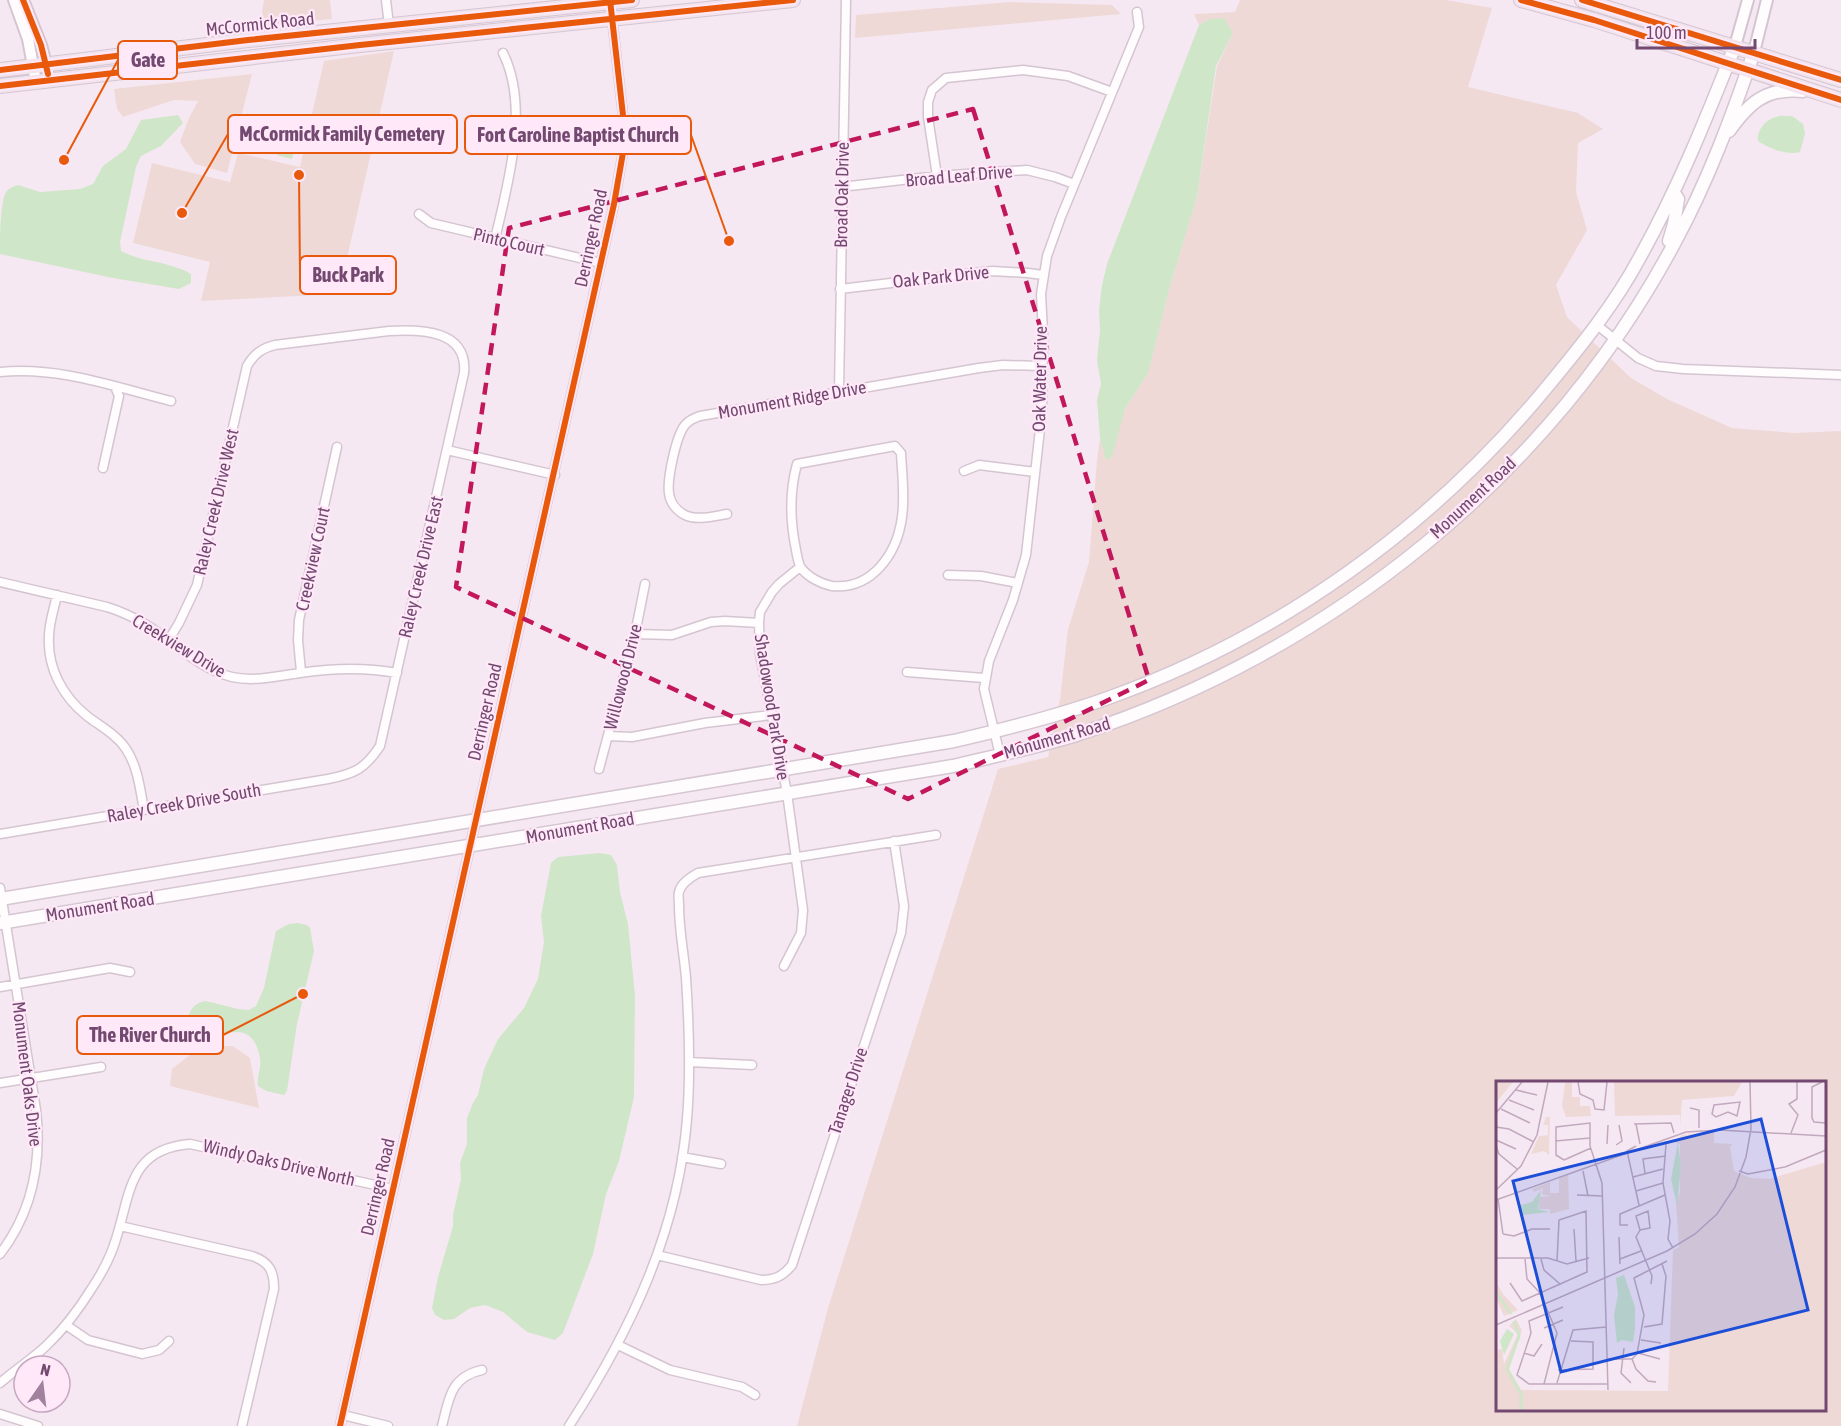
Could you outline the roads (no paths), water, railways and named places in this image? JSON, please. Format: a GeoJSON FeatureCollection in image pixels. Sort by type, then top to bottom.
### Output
{"type":"FeatureCollection","features":[{"type":"Feature","properties":{"kind":"main road","name":"McCormick Road"},"geometry":{"type":"LineString","coordinates":[[0,70],[248,40],[632,0]]}},
{"type":"Feature","properties":{"kind":"main road","name":"McCormick Road"},"geometry":{"type":"LineString","coordinates":[[0,86],[793,0]]}},
{"type":"Feature","properties":{"kind":"main road"},"geometry":{"type":"LineString","coordinates":[[1521,0],[1588,19],[1841,100]]}},
{"type":"Feature","properties":{"kind":"main road"},"geometry":{"type":"LineString","coordinates":[[1582,0],[1841,80]]}},
{"type":"Feature","properties":{"kind":"main road"},"geometry":{"type":"LineString","coordinates":[[216,61],[240,50],[248,40]]}},
{"type":"Feature","properties":{"kind":"main road","name":"Monument Road"},"geometry":{"type":"LineString","coordinates":[[1,895],[954,741],[1078,708],[1177,670],[1247,635],[1296,607],[1354,568],[1399,535],[1480,461],[1521,419],[1597,325],[1639,260],[1692,155],[1735,46]]}},
{"type":"Feature","properties":{"kind":"main road","name":"Monument Road"},"geometry":{"type":"LineString","coordinates":[[3,923],[953,766],[1080,734],[1218,678],[1274,648],[1339,608],[1414,553],[1467,508],[1539,434],[1596,367],[1659,271],[1686,220],[1719,144],[1754,52]]}},
{"type":"Feature","properties":{"kind":"main road"},"geometry":{"type":"LineString","coordinates":[[1719,144],[1741,115],[1756,100],[1773,93],[1792,90],[1818,92]]}},
{"type":"Feature","properties":{"kind":"main road"},"geometry":{"type":"LineString","coordinates":[[1659,271],[1674,224],[1678,199],[1674,193]]}},
{"type":"Feature","properties":{"kind":"street"},"geometry":{"type":"LineString","coordinates":[[14,0],[40,66],[43,81]]}},
{"type":"Feature","properties":{"kind":"street"},"geometry":{"type":"LineString","coordinates":[[23,0],[41,45],[40,66]]}},
{"type":"Feature","properties":{"kind":"street"},"geometry":{"type":"LineString","coordinates":[[386,0],[389,25]]}},
{"type":"Feature","properties":{"kind":"street","name":"Broad Oak Drive"},"geometry":{"type":"LineString","coordinates":[[839,391],[846,0]]}},
{"type":"Feature","properties":{"kind":"street","name":"Monument Road"},"geometry":{"type":"LineString","coordinates":[[1735,46],[1748,0]]}},
{"type":"Feature","properties":{"kind":"street","name":"Monument Road"},"geometry":{"type":"LineString","coordinates":[[1754,52],[1767,0]]}},
{"type":"Feature","properties":{"kind":"street","name":"Derringer Road"},"geometry":{"type":"LineString","coordinates":[[340,1426],[555,475],[616,194],[624,147],[622,102],[611,1]]}},
{"type":"Feature","properties":{"kind":"street","name":"Oak Water Drive"},"geometry":{"type":"LineString","coordinates":[[1000,755],[984,689],[984,678],[1026,555],[1042,411],[1041,294],[1043,275],[1053,238],[1139,27],[1137,12]]}},
{"type":"Feature","properties":{"kind":"street"},"geometry":{"type":"LineString","coordinates":[[495,239],[509,179],[514,140],[511,69],[503,53]]}},
{"type":"Feature","properties":{"kind":"street"},"geometry":{"type":"LineString","coordinates":[[937,177],[928,102],[936,84],[946,78],[1023,70],[1051,72],[1085,81],[1112,92]]}},
{"type":"Feature","properties":{"kind":"street","name":"Broad Leaf Drive"},"geometry":{"type":"LineString","coordinates":[[841,187],[1027,170],[1074,184]]}},
{"type":"Feature","properties":{"kind":"street","name":"Pinto Court"},"geometry":{"type":"LineString","coordinates":[[419,214],[431,223],[601,264]]}},
{"type":"Feature","properties":{"kind":"street","name":"Oak Park Drive"},"geometry":{"type":"LineString","coordinates":[[840,289],[992,271],[1043,275]]}},
{"type":"Feature","properties":{"kind":"street"},"geometry":{"type":"LineString","coordinates":[[1597,325],[1638,358],[1656,366],[1841,375]]}},
{"type":"Feature","properties":{"kind":"street","name":"Raley Creek Drive East"},"geometry":{"type":"LineString","coordinates":[[251,359],[258,352],[275,345],[406,330],[452,340],[464,356],[465,364],[447,450],[380,746],[366,765]]}},
{"type":"Feature","properties":{"kind":"street","name":"Raley Creek Drive West"},"geometry":{"type":"LineString","coordinates":[[168,641],[197,585],[247,366],[251,359]]}},
{"type":"Feature","properties":{"kind":"street","name":"Monument Ridge Drive"},"geometry":{"type":"LineString","coordinates":[[727,514],[691,517],[678,510],[672,502],[669,494],[670,481],[677,444],[683,427],[689,420],[700,416],[839,391],[979,368],[1003,365],[1042,366]]}},
{"type":"Feature","properties":{"kind":"street"},"geometry":{"type":"LineString","coordinates":[[0,372],[44,371],[171,401]]}},
{"type":"Feature","properties":{"kind":"street"},"geometry":{"type":"LineString","coordinates":[[103,468],[119,396],[115,387]]}},
{"type":"Feature","properties":{"kind":"street"},"geometry":{"type":"LineString","coordinates":[[895,446],[901,453],[904,493],[902,518],[897,538],[876,572],[861,583],[841,586],[821,583],[800,567],[790,516],[793,480],[797,464],[895,446]]}},
{"type":"Feature","properties":{"kind":"street","name":"Creekview Court"},"geometry":{"type":"LineString","coordinates":[[302,672],[298,640],[300,620],[337,447]]}},
{"type":"Feature","properties":{"kind":"street"},"geometry":{"type":"LineString","coordinates":[[447,450],[555,475]]}},
{"type":"Feature","properties":{"kind":"street"},"geometry":{"type":"LineString","coordinates":[[964,471],[979,465],[1035,472]]}},
{"type":"Feature","properties":{"kind":"street","name":"Shadowood Park Drive"},"geometry":{"type":"LineString","coordinates":[[784,966],[796,945],[804,921],[787,793],[760,654],[759,623],[760,612],[772,592],[800,567]]}},
{"type":"Feature","properties":{"kind":"street"},"geometry":{"type":"LineString","coordinates":[[948,575],[981,576],[1018,583]]}},
{"type":"Feature","properties":{"kind":"street","name":"Creekview Drive"},"geometry":{"type":"LineString","coordinates":[[0,582],[122,612],[146,624],[200,663],[229,676],[253,679],[340,668],[377,669],[397,673]]}},
{"type":"Feature","properties":{"kind":"street","name":"Willowood Drive"},"geometry":{"type":"LineString","coordinates":[[599,769],[635,634],[645,584]]}},
{"type":"Feature","properties":{"kind":"street"},"geometry":{"type":"LineString","coordinates":[[57,596],[49,637],[52,664],[57,677],[62,689],[77,708],[117,738],[126,748],[137,771],[144,810]]}},
{"type":"Feature","properties":{"kind":"street"},"geometry":{"type":"LineString","coordinates":[[635,634],[672,636],[711,622],[759,623]]}},
{"type":"Feature","properties":{"kind":"street"},"geometry":{"type":"LineString","coordinates":[[907,672],[984,678]]}},
{"type":"Feature","properties":{"kind":"street"},"geometry":{"type":"LineString","coordinates":[[608,736],[632,737],[705,723],[771,715]]}},
{"type":"Feature","properties":{"kind":"street","name":"Raley Creek Drive South"},"geometry":{"type":"LineString","coordinates":[[0,834],[347,776],[366,765]]}},
{"type":"Feature","properties":{"kind":"street"},"geometry":{"type":"LineString","coordinates":[[572,1425],[618,1346],[638,1306],[657,1255],[682,1157],[688,1108],[689,1062],[687,994],[679,892],[687,880],[698,873],[936,835]]}},
{"type":"Feature","properties":{"kind":"street","name":"Tanager Drive"},"geometry":{"type":"LineString","coordinates":[[657,1255],[769,1280],[782,1276],[792,1265],[901,933],[904,906],[894,842]]}},
{"type":"Feature","properties":{"kind":"street","name":"Monument Oaks Drive"},"geometry":{"type":"LineString","coordinates":[[0,1254],[19,1225],[34,1183],[38,1146],[31,1078],[16,984],[3,923],[1,895]]}},
{"type":"Feature","properties":{"kind":"street"},"geometry":{"type":"LineString","coordinates":[[0,987],[110,968],[130,972]]}},
{"type":"Feature","properties":{"kind":"street"},"geometry":{"type":"LineString","coordinates":[[689,1062],[752,1065]]}},
{"type":"Feature","properties":{"kind":"street"},"geometry":{"type":"LineString","coordinates":[[0,1083],[101,1066]]}},
{"type":"Feature","properties":{"kind":"street","name":"Windy Oaks Drive North"},"geometry":{"type":"LineString","coordinates":[[120,1226],[129,1190],[148,1160],[164,1148],[190,1144],[393,1189]]}},
{"type":"Feature","properties":{"kind":"street"},"geometry":{"type":"LineString","coordinates":[[682,1157],[721,1164]]}},
{"type":"Feature","properties":{"kind":"street"},"geometry":{"type":"LineString","coordinates":[[0,1383],[47,1345],[66,1325],[93,1288],[106,1264],[120,1226],[252,1256],[262,1259],[270,1268],[274,1278],[274,1289],[242,1426]]}},
{"type":"Feature","properties":{"kind":"street"},"geometry":{"type":"LineString","coordinates":[[66,1325],[88,1340],[133,1353],[151,1353],[169,1341]]}},
{"type":"Feature","properties":{"kind":"street"},"geometry":{"type":"LineString","coordinates":[[618,1346],[670,1370],[742,1387],[754,1395]]}},
{"type":"Feature","properties":{"kind":"street"},"geometry":{"type":"LineString","coordinates":[[442,1426],[455,1384],[468,1375],[482,1370]]}},
{"type":"Feature","properties":{"kind":"street"},"geometry":{"type":"LineString","coordinates":[[0,1414],[38,1426]]}},
{"type":"Feature","properties":{"kind":"street"},"geometry":{"type":"LineString","coordinates":[[343,1416],[388,1426]]}},
{"type":"Feature","properties":{"kind":"place","name":"Gate"},"geometry":{"type":"Point","coordinates":[64,160]}},
{"type":"Feature","properties":{"kind":"place","name":"Buck Park"},"geometry":{"type":"Point","coordinates":[299,175]}},
{"type":"Feature","properties":{"kind":"place","name":"McCormick Family Cemetery"},"geometry":{"type":"Point","coordinates":[182,213]}},
{"type":"Feature","properties":{"kind":"place","name":"Fort Caroline Baptist Church"},"geometry":{"type":"Point","coordinates":[729,241]}},
{"type":"Feature","properties":{"kind":"place","name":"The River Church"},"geometry":{"type":"Point","coordinates":[303,994]}}]}
